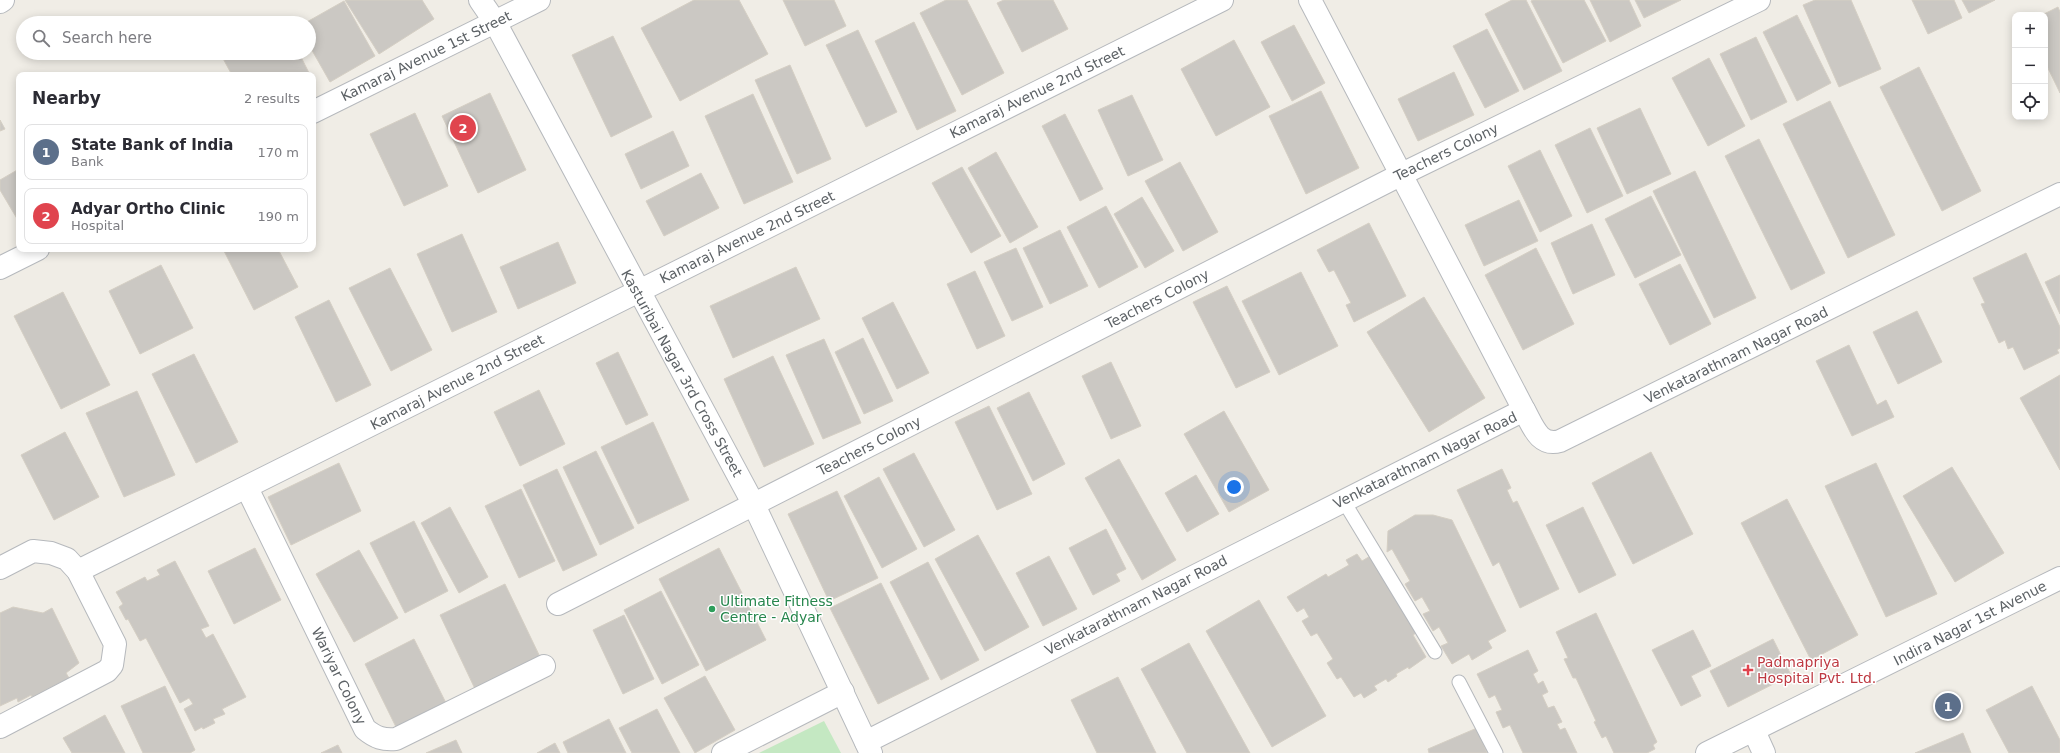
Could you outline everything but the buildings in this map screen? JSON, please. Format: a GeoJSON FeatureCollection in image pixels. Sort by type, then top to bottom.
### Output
{"type":"FeatureCollection","features":[{"type":"Feature","properties":{"kind":"street","name":"Kasturibai Nagar 3rd Cross Street"},"geometry":{"type":"LineString","coordinates":[[480,0],[495,22],[754,505],[869,748]]}},
{"type":"Feature","properties":{"kind":"street","name":"Kamaraj Avenue 1st Street"},"geometry":{"type":"LineString","coordinates":[[316,111],[540,0]]}},
{"type":"Feature","properties":{"kind":"street","name":"Kamaraj Avenue 2nd Street"},"geometry":{"type":"LineString","coordinates":[[78,571],[247,488],[1222,0]]}},
{"type":"Feature","properties":{"kind":"street"},"geometry":{"type":"LineString","coordinates":[[1310,0],[1524,410]]}},
{"type":"Feature","properties":{"kind":"street","name":"Teachers Colony"},"geometry":{"type":"LineString","coordinates":[[558,604],[1402,174],[1759,0]]}},
{"type":"Feature","properties":{"kind":"street","name":"Venkatarathnam Nagar Road"},"geometry":{"type":"LineString","coordinates":[[869,748],[1343,500],[1524,410],[1543,440],[1551,444],[1560,441],[2060,194]]}},
{"type":"Feature","properties":{"kind":"street"},"geometry":{"type":"LineString","coordinates":[[0,268],[32,252]]}},
{"type":"Feature","properties":{"kind":"street","name":"Wariyar Colony"},"geometry":{"type":"LineString","coordinates":[[247,488],[365,730],[374,736],[382,740],[396,739],[544,666]]}},
{"type":"Feature","properties":{"kind":"street"},"geometry":{"type":"LineString","coordinates":[[0,568],[33,551],[51,553],[67,559],[78,571],[114,644],[112,665],[107,671],[0,727]]}},
{"type":"Feature","properties":{"kind":"street","name":"Indira Nagar 1st Avenue"},"geometry":{"type":"LineString","coordinates":[[1708,753],[2060,578]]}},
{"type":"Feature","properties":{"kind":"street"},"geometry":{"type":"LineString","coordinates":[[723,753],[843,692]]}},
{"type":"Feature","properties":{"kind":"street"},"geometry":{"type":"LineString","coordinates":[[1754,730],[1764,753]]}},
{"type":"Feature","properties":{"kind":"lane"},"geometry":{"type":"LineString","coordinates":[[1343,500],[1435,652]]}},
{"type":"Feature","properties":{"kind":"lane"},"geometry":{"type":"LineString","coordinates":[[1459,682],[1496,753]]}},
{"type":"Feature","properties":{"kind":"green space"},"geometry":{"type":"Polygon","coordinates":[[[824,721],[841,753],[759,753],[824,721]]]}},
{"type":"Feature","properties":{"kind":"place","name":"Adyar Ortho Clinic"},"geometry":{"type":"Point","coordinates":[463,128]}},
{"type":"Feature","properties":{"kind":"place","name":"Ultimate Fitness Centre - Adyar"},"geometry":{"type":"Point","coordinates":[712,609]}},
{"type":"Feature","properties":{"kind":"place","name":"Padmapriya Hospital Pvt. Ltd."},"geometry":{"type":"Point","coordinates":[1748,670]}},
{"type":"Feature","properties":{"kind":"place","name":"State Bank of India"},"geometry":{"type":"Point","coordinates":[1948,706]}}]}
